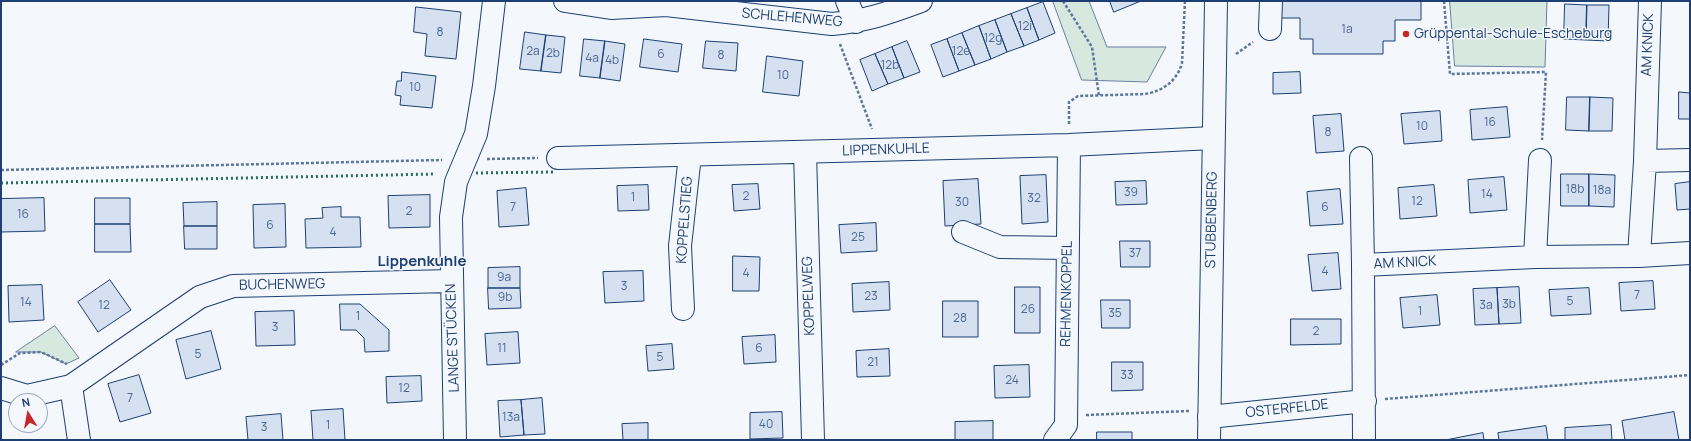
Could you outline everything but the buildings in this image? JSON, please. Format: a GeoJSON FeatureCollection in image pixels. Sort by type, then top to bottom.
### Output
{"type":"FeatureCollection","features":[{"type":"Feature","properties":{"kind":"street","name":"LANGE STÜCKEN"},"geometry":{"type":"LineString","coordinates":[[455,440],[451,217],[456,182],[476,134],[484,86],[494,1]]}},
{"type":"Feature","properties":{"kind":"street","name":"SCHLEHENWEG"},"geometry":{"type":"LineString","coordinates":[[565,1],[611,8],[666,5],[832,24],[856,22],[875,18],[921,1]]}},
{"type":"Feature","properties":{"kind":"street"},"geometry":{"type":"LineString","coordinates":[[847,1],[856,22]]}},
{"type":"Feature","properties":{"kind":"street","name":"STUBBENBERG"},"geometry":{"type":"LineString","coordinates":[[1209,440],[1200,414],[1213,138],[1216,1]]}},
{"type":"Feature","properties":{"kind":"street"},"geometry":{"type":"LineString","coordinates":[[1270,29],[1271,1]]}},
{"type":"Feature","properties":{"kind":"street","name":"AM KNICK"},"geometry":{"type":"LineString","coordinates":[[1364,440],[1365,401],[1363,265],[1535,257],[1639,256],[1645,161],[1650,1]]}},
{"type":"Feature","properties":{"kind":"street","name":"LIPPENKUHLE"},"geometry":{"type":"LineString","coordinates":[[558,158],[880,150],[1213,138]]}},
{"type":"Feature","properties":{"kind":"street","name":"REHMENKOPPEL"},"geometry":{"type":"LineString","coordinates":[[1061,432],[1070,144]]}},
{"type":"Feature","properties":{"kind":"street","name":"KOPPELWEG"},"geometry":{"type":"LineString","coordinates":[[804,152],[813,440]]}},
{"type":"Feature","properties":{"kind":"street","name":"KOPPELSTIEG"},"geometry":{"type":"LineString","coordinates":[[683,309],[680,246],[690,155]]}},
{"type":"Feature","properties":{"kind":"street"},"geometry":{"type":"LineString","coordinates":[[1361,158],[1363,265]]}},
{"type":"Feature","properties":{"kind":"street"},"geometry":{"type":"LineString","coordinates":[[1535,257],[1540,160]]}},
{"type":"Feature","properties":{"kind":"street"},"geometry":{"type":"LineString","coordinates":[[1645,161],[1690,160]]}},
{"type":"Feature","properties":{"kind":"street"},"geometry":{"type":"LineString","coordinates":[[963,232],[1000,247],[1067,248]]}},
{"type":"Feature","properties":{"kind":"street"},"geometry":{"type":"LineString","coordinates":[[1639,256],[1690,252]]}},
{"type":"Feature","properties":{"kind":"street","name":"BUCHENWEG"},"geometry":{"type":"LineString","coordinates":[[71,386],[200,297],[233,286],[451,281]]}},
{"type":"Feature","properties":{"kind":"street"},"geometry":{"type":"LineString","coordinates":[[1,388],[27,396],[71,386],[79,440]]}},
{"type":"Feature","properties":{"kind":"street","name":"OSTERFELDE"},"geometry":{"type":"LineString","coordinates":[[1200,414],[1365,401]]}},
{"type":"Feature","properties":{"kind":"path"},"geometry":{"type":"LineString","coordinates":[[1063,1],[1092,46],[1099,96]]}},
{"type":"Feature","properties":{"kind":"path"},"geometry":{"type":"LineString","coordinates":[[1070,144],[1069,102],[1078,96],[1155,93],[1170,84],[1180,70],[1182,63],[1184,1]]}},
{"type":"Feature","properties":{"kind":"path"},"geometry":{"type":"LineString","coordinates":[[1444,1],[1450,74],[1546,72],[1540,160]]}},
{"type":"Feature","properties":{"kind":"path"},"geometry":{"type":"LineString","coordinates":[[832,24],[880,150]]}},
{"type":"Feature","properties":{"kind":"path"},"geometry":{"type":"LineString","coordinates":[[1215,66],[1230,59],[1270,29]]}},
{"type":"Feature","properties":{"kind":"path"},"geometry":{"type":"LineString","coordinates":[[1,170],[558,158]]}},
{"type":"Feature","properties":{"kind":"path"},"geometry":{"type":"LineString","coordinates":[[1,365],[20,353],[41,352],[66,364],[97,369]]}},
{"type":"Feature","properties":{"kind":"path"},"geometry":{"type":"LineString","coordinates":[[1365,401],[1690,375]]}},
{"type":"Feature","properties":{"kind":"path"},"geometry":{"type":"LineString","coordinates":[[1061,432],[1084,416],[1200,414]]}},
{"type":"Feature","properties":{"kind":"shaded area"},"geometry":{"type":"Polygon","coordinates":[[[1053,1],[1089,1],[1107,47],[1166,47],[1147,82],[1082,80],[1053,1]]]}},
{"type":"Feature","properties":{"kind":"shaded area"},"geometry":{"type":"Polygon","coordinates":[[[1450,1],[1547,1],[1545,67],[1455,66],[1450,1]]]}},
{"type":"Feature","properties":{"kind":"shaded area"},"geometry":{"type":"Polygon","coordinates":[[[55,326],[79,358],[66,364],[41,352],[16,352],[55,326]]]}},
{"type":"Feature","properties":{"kind":"hedge"},"geometry":{"type":"LineString","coordinates":[[476,173],[555,172]]}},
{"type":"Feature","properties":{"kind":"hedge"},"geometry":{"type":"LineString","coordinates":[[1,183],[436,174]]}},
{"type":"Feature","properties":{"kind":"place","name":"Grüppental-Schule-Escheburg"},"geometry":{"type":"Point","coordinates":[1406,34]}},
{"type":"Feature","properties":{"kind":"district","name":"Lippenkuhle"},"geometry":{"type":"Point","coordinates":[422,262]}}]}
